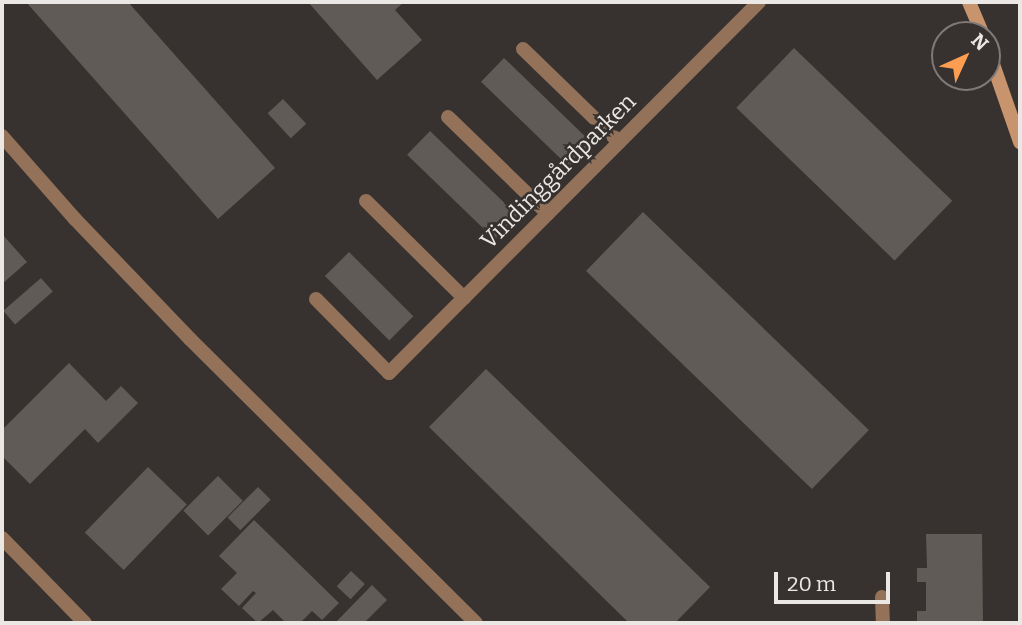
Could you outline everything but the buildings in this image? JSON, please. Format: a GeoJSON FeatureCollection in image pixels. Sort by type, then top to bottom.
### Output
{"type":"FeatureCollection","features":[{"type":"Feature","properties":{"kind":"street","name":"Vindinggårdparken"},"geometry":{"type":"LineString","coordinates":[[316,299],[389,373],[759,2]]}},
{"type":"Feature","properties":{"kind":"street"},"geometry":{"type":"LineString","coordinates":[[969,2],[977,21]]}},
{"type":"Feature","properties":{"kind":"street"},"geometry":{"type":"LineString","coordinates":[[523,49],[619,142]]}},
{"type":"Feature","properties":{"kind":"street"},"geometry":{"type":"LineString","coordinates":[[1001,87],[1020,142]]}},
{"type":"Feature","properties":{"kind":"street"},"geometry":{"type":"LineString","coordinates":[[448,117],[548,214]]}},
{"type":"Feature","properties":{"kind":"street"},"geometry":{"type":"LineString","coordinates":[[2,136],[75,219],[190,339],[476,623]]}},
{"type":"Feature","properties":{"kind":"street"},"geometry":{"type":"LineString","coordinates":[[366,201],[464,298]]}},
{"type":"Feature","properties":{"kind":"street"},"geometry":{"type":"LineString","coordinates":[[2,538],[85,623]]}},
{"type":"Feature","properties":{"kind":"street"},"geometry":{"type":"LineString","coordinates":[[883,597],[883,623]]}}]}
